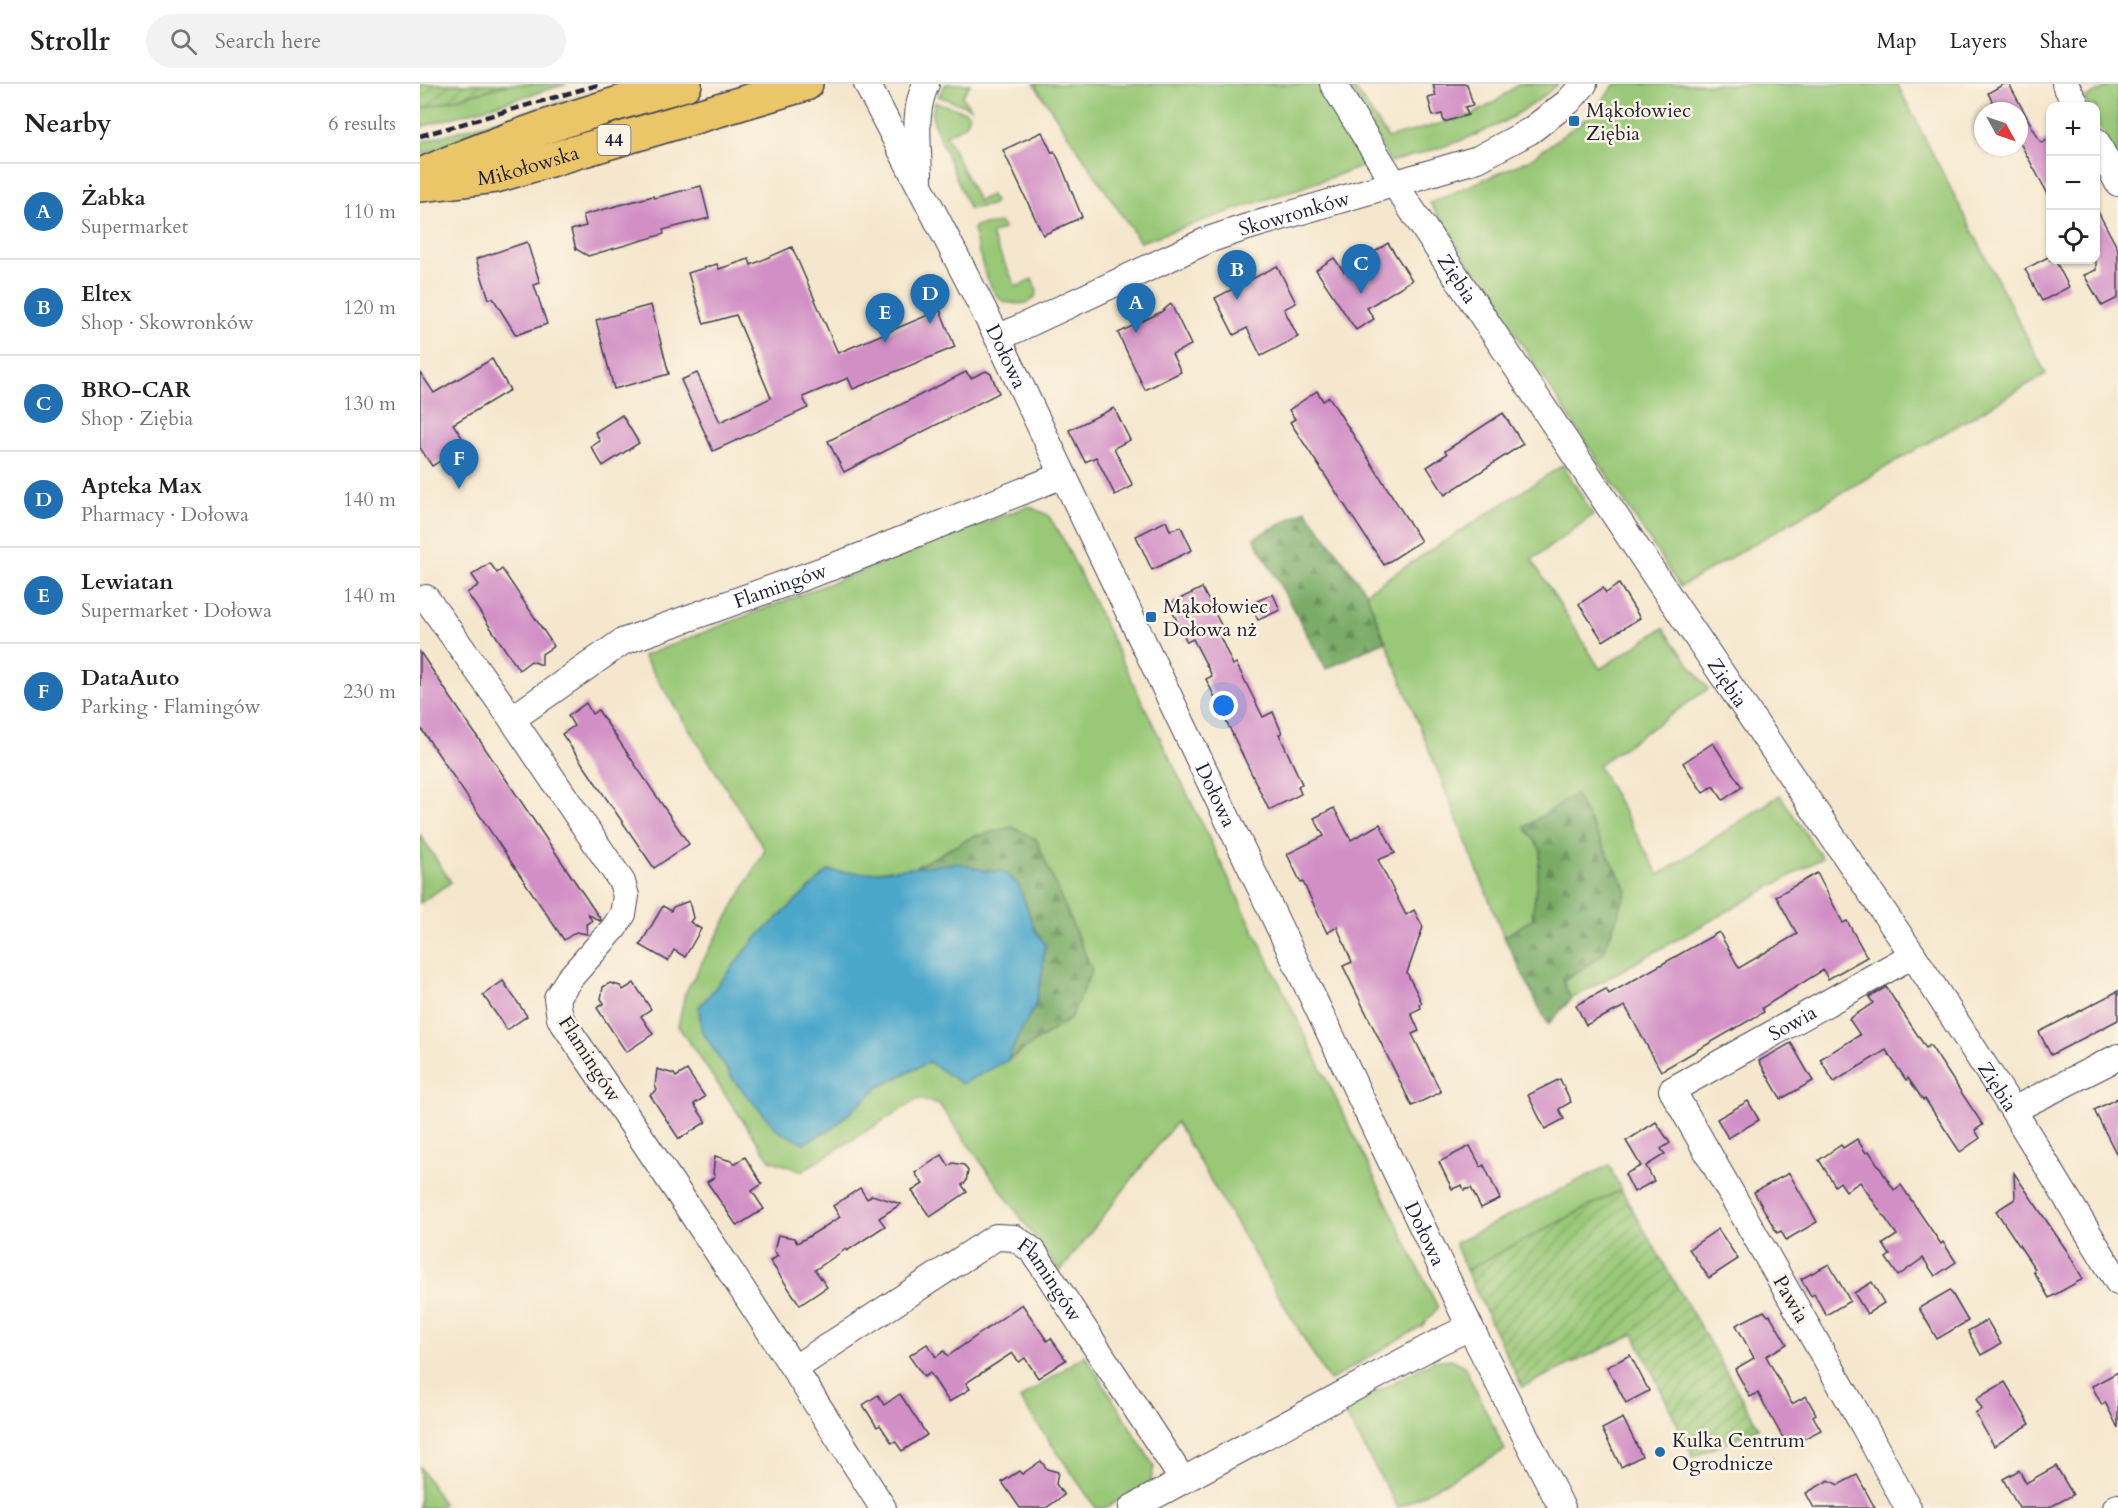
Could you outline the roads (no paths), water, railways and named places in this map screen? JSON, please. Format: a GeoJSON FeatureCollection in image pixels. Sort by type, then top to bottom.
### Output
{"type":"FeatureCollection","features":[{"type":"Feature","properties":{"kind":"main road","name":"Mikołowska"},"geometry":{"type":"LineString","coordinates":[[420,175],[474,151],[553,124],[685,84]]}},
{"type":"Feature","properties":{"kind":"main road","name":"Mikołowska"},"geometry":{"type":"LineString","coordinates":[[420,185],[496,176],[806,84]]}},
{"type":"Feature","properties":{"kind":"street","name":"Dołowa"},"geometry":{"type":"LineString","coordinates":[[867,84],[998,338],[1470,1327],[1562,1508]]}},
{"type":"Feature","properties":{"kind":"street"},"geometry":{"type":"LineString","coordinates":[[919,186],[917,113],[926,84]]}},
{"type":"Feature","properties":{"kind":"street","name":"Ziębia"},"geometry":{"type":"LineString","coordinates":[[1333,84],[1394,183],[1715,666],[1913,955],[2013,1110],[2118,1282]]}},
{"type":"Feature","properties":{"kind":"street","name":"Skowronków"},"geometry":{"type":"LineString","coordinates":[[998,338],[1208,240],[1478,159],[1530,131],[1568,102],[1584,84]]}},
{"type":"Feature","properties":{"kind":"street"},"geometry":{"type":"LineString","coordinates":[[2065,84],[2075,102]]}},
{"type":"Feature","properties":{"kind":"street"},"geometry":{"type":"LineString","coordinates":[[2100,149],[2118,183]]}},
{"type":"Feature","properties":{"kind":"street","name":"Flamingów"},"geometry":{"type":"LineString","coordinates":[[512,719],[622,642],[852,560],[1063,475]]}},
{"type":"Feature","properties":{"kind":"street","name":"Flamingów"},"geometry":{"type":"LineString","coordinates":[[426,598],[512,719],[622,882],[626,896],[623,914],[614,928],[569,979],[557,998],[560,1018],[795,1368],[883,1508]]}},
{"type":"Feature","properties":{"kind":"street","name":"Sowia"},"geometry":{"type":"LineString","coordinates":[[1672,1090],[1913,955]]}},
{"type":"Feature","properties":{"kind":"street"},"geometry":{"type":"LineString","coordinates":[[2013,1110],[2118,1057]]}},
{"type":"Feature","properties":{"kind":"street","name":"Pawia"},"geometry":{"type":"LineString","coordinates":[[1672,1090],[1864,1426],[1908,1508]]}},
{"type":"Feature","properties":{"kind":"street","name":"Flamingów"},"geometry":{"type":"LineString","coordinates":[[795,1368],[996,1237],[1016,1238],[1034,1251],[1183,1480]]}},
{"type":"Feature","properties":{"kind":"street"},"geometry":{"type":"LineString","coordinates":[[1132,1508],[1470,1327]]}},
{"type":"Feature","properties":{"kind":"water"},"geometry":{"type":"Polygon","coordinates":[[[956,863],[985,871],[1003,871],[1018,884],[1035,930],[1045,944],[1042,975],[1035,1006],[1008,1060],[962,1084],[929,1062],[879,1087],[830,1130],[804,1143],[779,1132],[735,1082],[701,1030],[699,1007],[757,937],[828,871],[864,873],[956,863]]]}},
{"type":"Feature","properties":{"kind":"railway"},"geometry":{"type":"LineString","coordinates":[[420,136],[601,84]]}},
{"type":"Feature","properties":{"kind":"place","name":"Mąkołowiec Ziębia"},"geometry":{"type":"Point","coordinates":[1574,121]}},
{"type":"Feature","properties":{"kind":"place","name":"BRO-CAR"},"geometry":{"type":"Point","coordinates":[1361,294]}},
{"type":"Feature","properties":{"kind":"place","name":"Eltex"},"geometry":{"type":"Point","coordinates":[1237,300]}},
{"type":"Feature","properties":{"kind":"place","name":"Apteka Max"},"geometry":{"type":"Point","coordinates":[930,324]}},
{"type":"Feature","properties":{"kind":"place","name":"Żabka"},"geometry":{"type":"Point","coordinates":[1136,333]}},
{"type":"Feature","properties":{"kind":"place","name":"Lewiatan"},"geometry":{"type":"Point","coordinates":[885,343]}},
{"type":"Feature","properties":{"kind":"place","name":"DataAuto"},"geometry":{"type":"Point","coordinates":[459,489]}},
{"type":"Feature","properties":{"kind":"place","name":"Mąkołowiec Dołowa nż"},"geometry":{"type":"Point","coordinates":[1151,617]}},
{"type":"Feature","properties":{"kind":"place","name":"Kulka Centrum Ogrodnicze"},"geometry":{"type":"Point","coordinates":[1660,1452]}}]}
